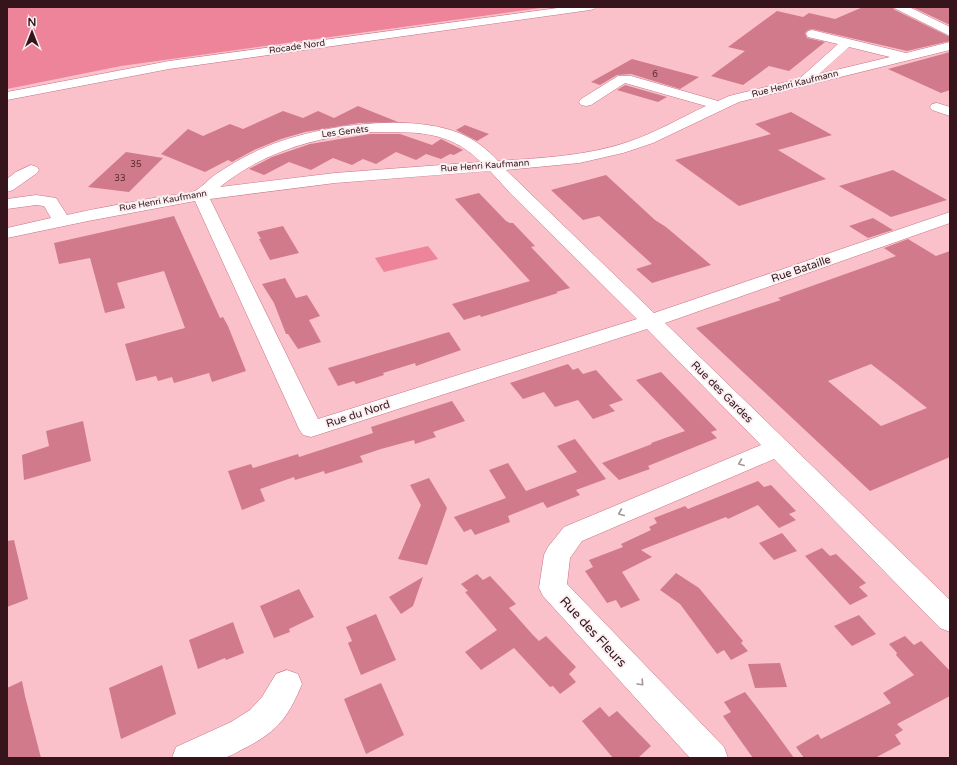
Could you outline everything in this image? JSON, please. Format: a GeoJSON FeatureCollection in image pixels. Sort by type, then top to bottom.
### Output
{"type":"FeatureCollection","features":[{"type":"Feature","properties":{"kind":"street","name":"Rocade Nord"},"geometry":{"type":"LineString","coordinates":[[7,96],[208,59],[590,7]]}},
{"type":"Feature","properties":{"kind":"street"},"geometry":{"type":"LineString","coordinates":[[900,7],[950,32]]}},
{"type":"Feature","properties":{"kind":"street"},"geometry":{"type":"LineString","coordinates":[[812,34],[907,57]]}},
{"type":"Feature","properties":{"kind":"street"},"geometry":{"type":"LineString","coordinates":[[803,82],[847,42]]}},
{"type":"Feature","properties":{"kind":"street","name":"Rue Henri Kaufmann"},"geometry":{"type":"LineString","coordinates":[[7,233],[200,195],[336,178],[493,166],[591,156],[619,150],[645,141],[718,105],[734,99],[950,46]]}},
{"type":"Feature","properties":{"kind":"street"},"geometry":{"type":"LineString","coordinates":[[586,102],[623,79],[718,105]]}},
{"type":"Feature","properties":{"kind":"street","name":"Les Genêts"},"geometry":{"type":"LineString","coordinates":[[200,195],[229,171],[274,148],[309,137],[358,129],[405,128],[444,133],[476,147],[493,166]]}},
{"type":"Feature","properties":{"kind":"street","name":"Rue des Gardes"},"geometry":{"type":"LineString","coordinates":[[493,166],[527,201],[652,321],[777,448],[950,619]]}},
{"type":"Feature","properties":{"kind":"street"},"geometry":{"type":"LineString","coordinates":[[7,187],[31,170]]}},
{"type":"Feature","properties":{"kind":"street","name":"Rue du Nord"},"geometry":{"type":"LineString","coordinates":[[200,195],[312,429],[652,321]]}},
{"type":"Feature","properties":{"kind":"street"},"geometry":{"type":"LineString","coordinates":[[7,204],[36,200],[50,202],[62,221]]}},
{"type":"Feature","properties":{"kind":"street","name":"Rue Bataille"},"geometry":{"type":"LineString","coordinates":[[652,321],[945,223]]}},
{"type":"Feature","properties":{"kind":"street","name":"Rue des Fleurs"},"geometry":{"type":"LineString","coordinates":[[712,758],[553,588],[557,555],[573,534],[777,448]]}},
{"type":"Feature","properties":{"kind":"street"},"geometry":{"type":"LineString","coordinates":[[188,758],[250,727],[267,716],[288,684]]}},
{"type":"Feature","properties":{"kind":"shaded area"},"geometry":{"type":"Polygon","coordinates":[[[7,7],[548,7],[121,66],[7,89],[7,7]]]}},
{"type":"Feature","properties":{"kind":"shaded area"},"geometry":{"type":"Polygon","coordinates":[[[428,246],[438,259],[384,272],[375,258],[428,246]]]}},
{"type":"Feature","properties":{"kind":"building"},"geometry":{"type":"Polygon","coordinates":[[[863,7],[892,7],[895,10],[950,37],[950,41],[907,51],[812,29],[805,33],[807,38],[825,42],[789,71],[769,66],[743,85],[711,76],[745,51],[728,47],[777,11],[803,17],[809,13],[835,19],[863,7]]]}},
{"type":"Feature","properties":{"kind":"building"},"geometry":{"type":"Polygon","coordinates":[[[912,7],[950,7],[950,25],[912,7]]]}},
{"type":"Feature","properties":{"kind":"building"},"geometry":{"type":"Polygon","coordinates":[[[950,52],[950,90],[941,93],[888,69],[950,52]]]}},
{"type":"Feature","properties":{"kind":"building"},"geometry":{"type":"Polygon","coordinates":[[[632,59],[699,77],[680,89],[631,74],[617,75],[600,85],[591,82],[632,59]]]}},
{"type":"Feature","properties":{"kind":"building"},"geometry":{"type":"Polygon","coordinates":[[[625,85],[667,97],[658,102],[617,90],[625,85]]]}},
{"type":"Feature","properties":{"kind":"building"},"geometry":{"type":"Polygon","coordinates":[[[358,106],[398,122],[359,123],[305,132],[281,139],[254,150],[232,162],[228,160],[205,172],[161,154],[188,129],[203,136],[230,124],[243,129],[283,111],[303,118],[318,111],[334,118],[358,106]]]}},
{"type":"Feature","properties":{"kind":"building"},"geometry":{"type":"Polygon","coordinates":[[[791,112],[832,135],[778,150],[826,179],[739,206],[675,160],[771,134],[755,124],[791,112]]]}},
{"type":"Feature","properties":{"kind":"building"},"geometry":{"type":"Polygon","coordinates":[[[465,125],[489,134],[477,141],[456,130],[465,125]]]}},
{"type":"Feature","properties":{"kind":"building"},"geometry":{"type":"Polygon","coordinates":[[[370,134],[400,134],[432,145],[441,139],[463,150],[454,155],[450,154],[441,159],[426,154],[416,160],[396,152],[376,164],[363,159],[352,165],[333,158],[311,170],[289,162],[264,175],[249,169],[272,157],[310,144],[370,134]]]}},
{"type":"Feature","properties":{"kind":"building"},"geometry":{"type":"Polygon","coordinates":[[[126,152],[163,158],[129,192],[88,187],[126,152]]]}},
{"type":"Feature","properties":{"kind":"building"},"geometry":{"type":"Polygon","coordinates":[[[893,170],[947,200],[891,217],[839,186],[893,170]]]}},
{"type":"Feature","properties":{"kind":"building"},"geometry":{"type":"Polygon","coordinates":[[[606,175],[655,220],[666,227],[711,265],[652,283],[636,269],[652,264],[599,216],[583,220],[551,190],[606,175]]]}},
{"type":"Feature","properties":{"kind":"building"},"geometry":{"type":"Polygon","coordinates":[[[479,193],[506,221],[513,223],[535,246],[531,247],[570,288],[481,317],[480,315],[464,320],[452,304],[530,281],[455,199],[479,193]]]}},
{"type":"Feature","properties":{"kind":"building"},"geometry":{"type":"Polygon","coordinates":[[[174,216],[220,318],[223,317],[228,326],[246,371],[212,382],[209,373],[174,383],[172,377],[158,381],[156,376],[136,381],[125,344],[185,328],[164,271],[117,283],[125,308],[105,313],[90,258],[59,264],[54,243],[174,216]]]}},
{"type":"Feature","properties":{"kind":"building"},"geometry":{"type":"Polygon","coordinates":[[[873,218],[893,230],[868,238],[849,226],[873,218]]]}},
{"type":"Feature","properties":{"kind":"building"},"geometry":{"type":"Polygon","coordinates":[[[283,226],[299,253],[270,260],[257,232],[283,226]]]}},
{"type":"Feature","properties":{"kind":"building"},"geometry":{"type":"Polygon","coordinates":[[[908,239],[936,256],[950,251],[950,457],[870,491],[696,328],[781,300],[778,298],[896,256],[884,248],[908,239]],[[871,364],[828,381],[881,426],[927,408],[871,364]]]}},
{"type":"Feature","properties":{"kind":"building"},"geometry":{"type":"Polygon","coordinates":[[[285,278],[296,298],[307,295],[320,316],[309,320],[321,342],[298,349],[288,334],[286,334],[274,303],[262,284],[285,278]]]}},
{"type":"Feature","properties":{"kind":"building"},"geometry":{"type":"Polygon","coordinates":[[[449,332],[461,350],[416,366],[415,363],[383,373],[384,375],[356,384],[354,381],[338,386],[328,368],[449,332]]]}},
{"type":"Feature","properties":{"kind":"building"},"geometry":{"type":"Polygon","coordinates":[[[568,364],[573,370],[578,368],[583,374],[596,370],[623,400],[609,405],[615,411],[593,419],[578,400],[555,407],[544,392],[523,399],[510,383],[568,364]]]}},
{"type":"Feature","properties":{"kind":"building"},"geometry":{"type":"Polygon","coordinates":[[[661,372],[717,430],[711,432],[717,438],[648,466],[650,469],[619,480],[602,463],[685,431],[636,380],[661,372]]]}},
{"type":"Feature","properties":{"kind":"building"},"geometry":{"type":"Polygon","coordinates":[[[452,401],[465,421],[433,432],[436,437],[415,444],[414,440],[381,449],[360,456],[363,462],[325,474],[324,471],[295,480],[294,477],[260,489],[265,501],[242,510],[228,471],[251,464],[253,468],[298,454],[299,457],[373,433],[371,427],[452,401]]]}},
{"type":"Feature","properties":{"kind":"building"},"geometry":{"type":"Polygon","coordinates":[[[83,421],[91,461],[24,480],[22,455],[49,446],[46,431],[83,421]]]}},
{"type":"Feature","properties":{"kind":"building"},"geometry":{"type":"Polygon","coordinates":[[[575,439],[606,479],[576,490],[580,495],[547,508],[543,502],[508,516],[510,522],[475,535],[471,529],[464,532],[454,517],[506,498],[489,470],[508,463],[526,491],[577,472],[557,446],[575,439]]]}},
{"type":"Feature","properties":{"kind":"building"},"geometry":{"type":"Polygon","coordinates":[[[429,478],[447,508],[427,565],[398,559],[421,505],[410,485],[429,478]]]}},
{"type":"Feature","properties":{"kind":"building"},"geometry":{"type":"Polygon","coordinates":[[[758,481],[764,487],[771,485],[796,511],[789,514],[796,520],[779,528],[758,505],[728,519],[726,517],[641,550],[652,557],[622,572],[640,600],[621,608],[616,600],[607,603],[585,571],[593,567],[589,560],[623,547],[621,544],[651,530],[649,527],[657,523],[654,518],[685,506],[688,509],[758,481]]]}},
{"type":"Feature","properties":{"kind":"building"},"geometry":{"type":"Polygon","coordinates":[[[782,533],[797,551],[774,560],[759,543],[782,533]]]}},
{"type":"Feature","properties":{"kind":"building"},"geometry":{"type":"Polygon","coordinates":[[[14,540],[28,599],[7,607],[7,541],[14,540]]]}},
{"type":"Feature","properties":{"kind":"building"},"geometry":{"type":"Polygon","coordinates":[[[822,548],[830,556],[836,554],[866,583],[859,587],[868,596],[850,605],[805,556],[822,548]]]}},
{"type":"Feature","properties":{"kind":"building"},"geometry":{"type":"Polygon","coordinates":[[[676,573],[699,588],[743,641],[741,643],[748,651],[731,660],[724,650],[717,654],[680,604],[660,590],[676,573]]]}},
{"type":"Feature","properties":{"kind":"building"},"geometry":{"type":"Polygon","coordinates":[[[477,574],[483,580],[490,576],[516,604],[509,608],[532,634],[539,641],[546,636],[576,667],[569,674],[576,682],[560,694],[553,686],[550,687],[514,648],[481,670],[465,652],[497,630],[465,592],[468,591],[461,584],[477,574]]]}},
{"type":"Feature","properties":{"kind":"building"},"geometry":{"type":"Polygon","coordinates":[[[423,577],[413,606],[401,614],[389,597],[423,577]]]}},
{"type":"Feature","properties":{"kind":"building"},"geometry":{"type":"Polygon","coordinates":[[[299,589],[314,617],[289,629],[290,632],[274,638],[260,606],[299,589]]]}},
{"type":"Feature","properties":{"kind":"building"},"geometry":{"type":"Polygon","coordinates":[[[376,614],[396,660],[361,675],[348,643],[352,641],[346,627],[376,614]]]}},
{"type":"Feature","properties":{"kind":"building"},"geometry":{"type":"Polygon","coordinates":[[[859,615],[876,634],[852,646],[834,626],[859,615]]]}},
{"type":"Feature","properties":{"kind":"building"},"geometry":{"type":"Polygon","coordinates":[[[233,622],[244,653],[226,660],[225,658],[198,669],[189,640],[233,622]]]}},
{"type":"Feature","properties":{"kind":"building"},"geometry":{"type":"Polygon","coordinates":[[[905,636],[914,645],[921,641],[950,671],[950,696],[897,724],[903,730],[895,735],[901,744],[875,758],[804,758],[796,747],[818,734],[821,739],[891,703],[883,693],[914,675],[896,655],[897,653],[889,644],[905,636]]]}},
{"type":"Feature","properties":{"kind":"building"},"geometry":{"type":"Polygon","coordinates":[[[780,663],[787,687],[755,688],[748,664],[780,663]]]}},
{"type":"Feature","properties":{"kind":"building"},"geometry":{"type":"Polygon","coordinates":[[[162,665],[176,714],[121,739],[109,688],[162,665]]]}},
{"type":"Feature","properties":{"kind":"building"},"geometry":{"type":"Polygon","coordinates":[[[22,681],[41,758],[7,758],[7,688],[22,681]]]}},
{"type":"Feature","properties":{"kind":"building"},"geometry":{"type":"Polygon","coordinates":[[[381,683],[404,735],[366,754],[344,699],[381,683]]]}},
{"type":"Feature","properties":{"kind":"building"},"geometry":{"type":"Polygon","coordinates":[[[745,692],[794,758],[753,758],[723,716],[731,712],[724,702],[745,692]]]}},
{"type":"Feature","properties":{"kind":"building"},"geometry":{"type":"Polygon","coordinates":[[[600,707],[609,717],[617,711],[651,746],[638,758],[613,758],[582,721],[600,707]]]}}]}
